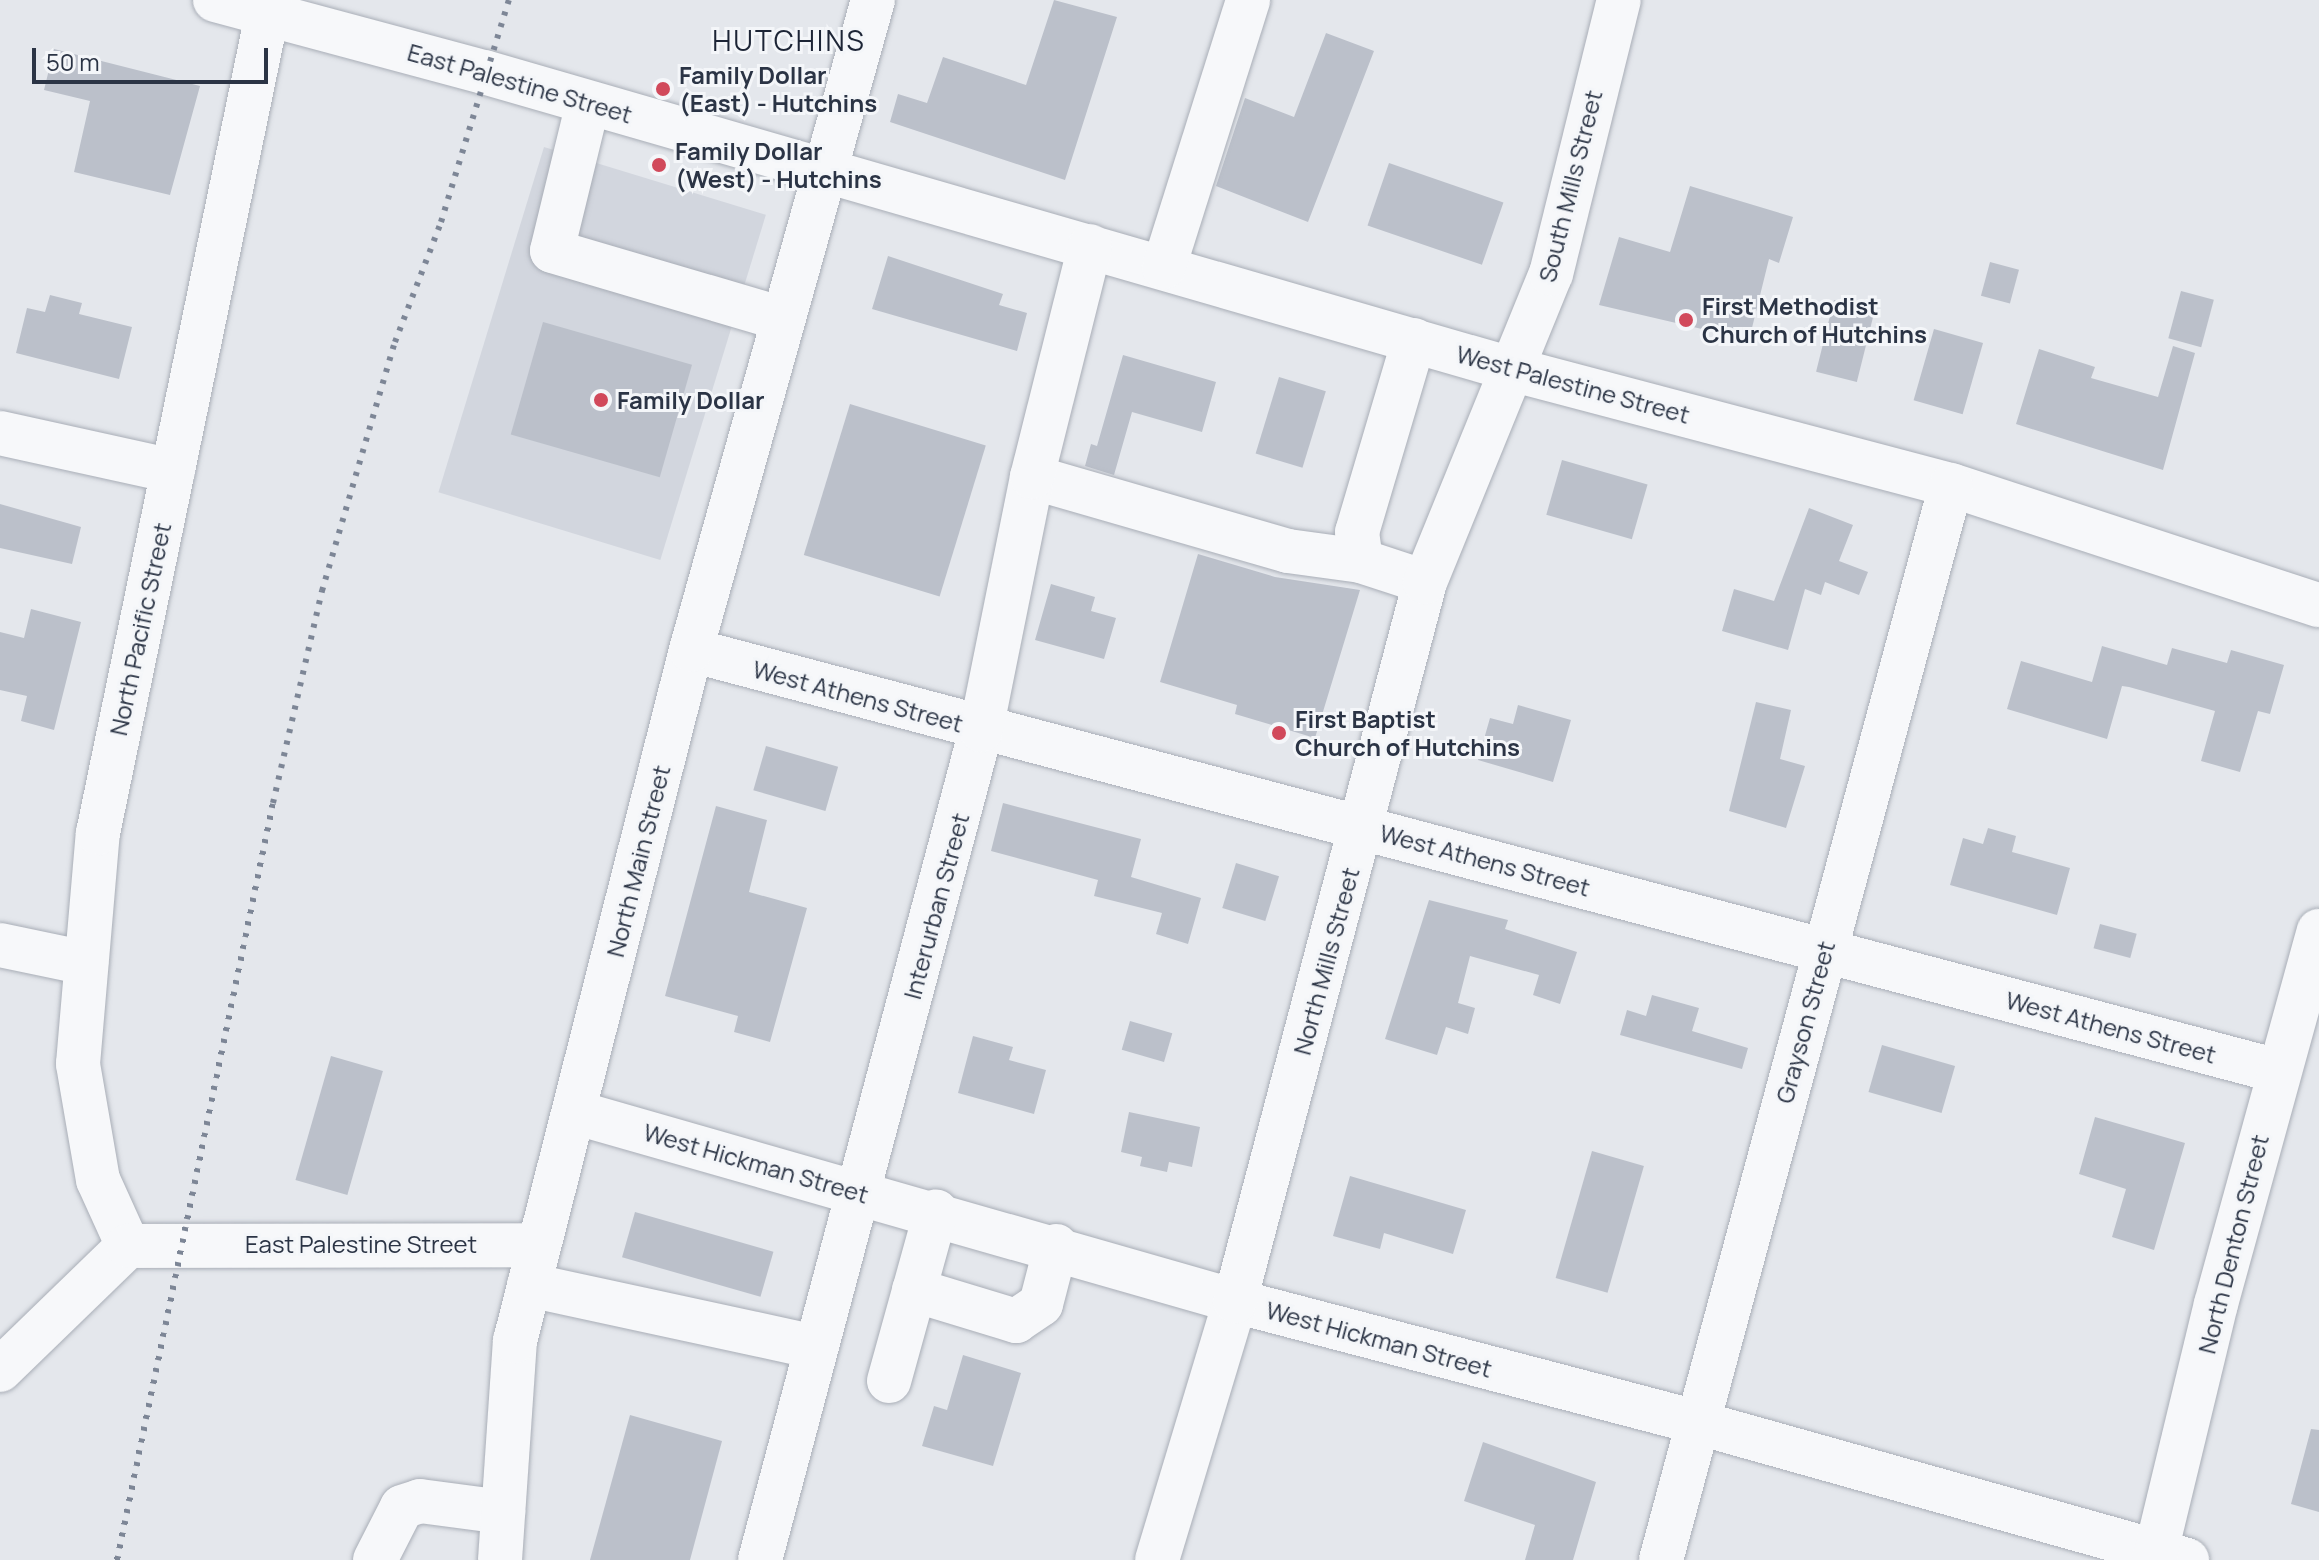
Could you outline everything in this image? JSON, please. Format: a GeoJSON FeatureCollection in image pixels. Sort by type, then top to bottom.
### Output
{"type":"FeatureCollection","features":[{"type":"Feature","properties":{"kind":"street","name":"East Palestine Street"},"geometry":{"type":"LineString","coordinates":[[215,0],[269,6],[588,103],[825,170]]}},
{"type":"Feature","properties":{"kind":"street","name":"North Main Street"},"geometry":{"type":"LineString","coordinates":[[500,1560],[515,1341],[691,650],[873,0]]}},
{"type":"Feature","properties":{"kind":"street"},"geometry":{"type":"LineString","coordinates":[[1164,267],[1248,0]]}},
{"type":"Feature","properties":{"kind":"street","name":"South Mills Street"},"geometry":{"type":"LineString","coordinates":[[1511,369],[1551,274],[1619,0]]}},
{"type":"Feature","properties":{"kind":"street","name":"North Pacific Street"},"geometry":{"type":"LineString","coordinates":[[128,1246],[98,1180],[78,1064],[98,833],[269,6]]}},
{"type":"Feature","properties":{"kind":"street"},"geometry":{"type":"LineString","coordinates":[[588,103],[552,251],[783,319]]}},
{"type":"Feature","properties":{"kind":"street","name":"West Palestine Street"},"geometry":{"type":"LineString","coordinates":[[825,170],[1511,369],[1951,485],[2319,605]]}},
{"type":"Feature","properties":{"kind":"street","name":"Interurban Street"},"geometry":{"type":"LineString","coordinates":[[760,1560],[861,1192],[981,730],[1032,477],[1090,246]]}},
{"type":"Feature","properties":{"kind":"street"},"geometry":{"type":"LineString","coordinates":[[1361,561],[1357,532],[1414,340]]}},
{"type":"Feature","properties":{"kind":"street","name":"North Mills Street"},"geometry":{"type":"LineString","coordinates":[[1157,1560],[1235,1301],[1425,582],[1511,369]]}},
{"type":"Feature","properties":{"kind":"street"},"geometry":{"type":"LineString","coordinates":[[0,433],[173,471]]}},
{"type":"Feature","properties":{"kind":"street"},"geometry":{"type":"LineString","coordinates":[[1032,477],[1288,551],[1361,561],[1425,582]]}},
{"type":"Feature","properties":{"kind":"street","name":"Grayson Street"},"geometry":{"type":"LineString","coordinates":[[1661,1560],[1951,485]]}},
{"type":"Feature","properties":{"kind":"street","name":"West Athens Street"},"geometry":{"type":"LineString","coordinates":[[691,650],[981,730],[2278,1071]]}},
{"type":"Feature","properties":{"kind":"street","name":"North Denton Street"},"geometry":{"type":"LineString","coordinates":[[2166,1557],[2278,1071],[2319,931]]}},
{"type":"Feature","properties":{"kind":"street"},"geometry":{"type":"LineString","coordinates":[[0,945],[86,963]]}},
{"type":"Feature","properties":{"kind":"street","name":"West Hickman Street"},"geometry":{"type":"LineString","coordinates":[[574,1112],[936,1211],[1235,1301],[1699,1423],[2166,1557]]}},
{"type":"Feature","properties":{"kind":"street"},"geometry":{"type":"LineString","coordinates":[[889,1381],[936,1211]]}},
{"type":"Feature","properties":{"kind":"street","name":"East Palestine Street"},"geometry":{"type":"LineString","coordinates":[[128,1246],[184,1243],[534,1265],[816,1347]]}},
{"type":"Feature","properties":{"kind":"street"},"geometry":{"type":"LineString","coordinates":[[0,1370],[128,1246]]}},
{"type":"Feature","properties":{"kind":"street"},"geometry":{"type":"LineString","coordinates":[[914,1290],[1016,1321],[1041,1304],[1056,1246]]}},
{"type":"Feature","properties":{"kind":"street"},"geometry":{"type":"LineString","coordinates":[[375,1560],[402,1507],[420,1501],[503,1512]]}},
{"type":"Feature","properties":{"kind":"shaded area"},"geometry":{"type":"Polygon","coordinates":[[[544,147],[766,215],[660,560],[438,492],[544,147]]]}},
{"type":"Feature","properties":{"kind":"building"},"geometry":{"type":"Polygon","coordinates":[[[1054,0],[1117,17],[1065,180],[890,122],[898,94],[927,103],[943,57],[1026,85],[1054,0]]]}},
{"type":"Feature","properties":{"kind":"building"},"geometry":{"type":"Polygon","coordinates":[[[1326,33],[1374,51],[1308,222],[1216,186],[1245,98],[1294,117],[1326,33]]]}},
{"type":"Feature","properties":{"kind":"building"},"geometry":{"type":"Polygon","coordinates":[[[54,49],[200,86],[170,195],[74,172],[90,101],[44,90],[54,49]]]}},
{"type":"Feature","properties":{"kind":"building"},"geometry":{"type":"Polygon","coordinates":[[[1389,163],[1503,202],[1482,265],[1368,225],[1389,163]]]}},
{"type":"Feature","properties":{"kind":"building"},"geometry":{"type":"Polygon","coordinates":[[[1690,186],[1793,217],[1779,263],[1769,259],[1749,340],[1599,305],[1619,237],[1670,252],[1690,186]]]}},
{"type":"Feature","properties":{"kind":"building"},"geometry":{"type":"Polygon","coordinates":[[[888,256],[1003,294],[999,305],[1027,313],[1017,351],[872,309],[888,256]]]}},
{"type":"Feature","properties":{"kind":"building"},"geometry":{"type":"Polygon","coordinates":[[[1990,262],[2019,270],[2010,304],[1981,296],[1990,262]]]}},
{"type":"Feature","properties":{"kind":"building"},"geometry":{"type":"Polygon","coordinates":[[[2181,291],[2214,300],[2201,347],[2168,338],[2181,291]]]}},
{"type":"Feature","properties":{"kind":"building"},"geometry":{"type":"Polygon","coordinates":[[[50,295],[82,303],[79,314],[132,327],[119,379],[16,353],[27,308],[45,312],[50,295]]]}},
{"type":"Feature","properties":{"kind":"building"},"geometry":{"type":"Polygon","coordinates":[[[1834,300],[1875,310],[1857,382],[1816,372],[1834,300]]]}},
{"type":"Feature","properties":{"kind":"building","name":"Family Dollar"},"geometry":{"type":"Polygon","coordinates":[[[543,322],[692,365],[660,477],[511,434],[543,322]]]}},
{"type":"Feature","properties":{"kind":"building"},"geometry":{"type":"Polygon","coordinates":[[[1934,329],[1983,343],[1963,414],[1914,400],[1934,329]]]}},
{"type":"Feature","properties":{"kind":"building"},"geometry":{"type":"Polygon","coordinates":[[[2173,346],[2195,353],[2163,470],[2016,424],[2039,349],[2095,367],[2091,378],[2158,397],[2173,346]]]}},
{"type":"Feature","properties":{"kind":"building"},"geometry":{"type":"Polygon","coordinates":[[[1123,355],[1216,382],[1202,432],[1132,412],[1114,475],[1085,466],[1091,444],[1097,446],[1123,355]]]}},
{"type":"Feature","properties":{"kind":"building"},"geometry":{"type":"Polygon","coordinates":[[[1279,377],[1326,391],[1302,468],[1256,454],[1279,377]]]}},
{"type":"Feature","properties":{"kind":"building"},"geometry":{"type":"Polygon","coordinates":[[[850,404],[986,446],[940,597],[804,555],[850,404]]]}},
{"type":"Feature","properties":{"kind":"building"},"geometry":{"type":"Polygon","coordinates":[[[1562,460],[1648,485],[1632,539],[1546,515],[1562,460]]]}},
{"type":"Feature","properties":{"kind":"building"},"geometry":{"type":"Polygon","coordinates":[[[0,504],[81,527],[72,564],[0,548],[0,504]]]}},
{"type":"Feature","properties":{"kind":"building"},"geometry":{"type":"Polygon","coordinates":[[[1809,508],[1853,525],[1839,561],[1868,572],[1859,595],[1825,582],[1821,595],[1805,589],[1788,650],[1722,631],[1734,589],[1774,601],[1809,508]]]}},
{"type":"Feature","properties":{"kind":"building"},"geometry":{"type":"Polygon","coordinates":[[[1198,554],[1275,577],[1360,590],[1315,738],[1235,714],[1237,705],[1160,682],[1198,554]]]}},
{"type":"Feature","properties":{"kind":"building"},"geometry":{"type":"Polygon","coordinates":[[[1051,584],[1095,597],[1091,611],[1116,618],[1104,659],[1035,640],[1051,584]]]}},
{"type":"Feature","properties":{"kind":"building"},"geometry":{"type":"Polygon","coordinates":[[[31,609],[81,622],[54,730],[21,721],[27,696],[0,690],[0,632],[24,638],[31,609]]]}},
{"type":"Feature","properties":{"kind":"building"},"geometry":{"type":"Polygon","coordinates":[[[2102,646],[2167,665],[2172,648],[2227,663],[2231,650],[2284,665],[2270,714],[2258,711],[2240,772],[2201,761],[2215,711],[2129,687],[2122,686],[2107,739],[2007,709],[2021,661],[2092,682],[2102,646]]]}},
{"type":"Feature","properties":{"kind":"building"},"geometry":{"type":"Polygon","coordinates":[[[1756,702],[1791,710],[1780,759],[1805,766],[1786,828],[1729,811],[1756,702]]]}},
{"type":"Feature","properties":{"kind":"building"},"geometry":{"type":"Polygon","coordinates":[[[1518,705],[1571,720],[1553,782],[1478,760],[1490,718],[1513,724],[1518,705]]]}},
{"type":"Feature","properties":{"kind":"building"},"geometry":{"type":"Polygon","coordinates":[[[766,746],[838,767],[825,811],[753,790],[766,746]]]}},
{"type":"Feature","properties":{"kind":"building"},"geometry":{"type":"Polygon","coordinates":[[[1003,803],[1141,839],[1131,877],[1201,898],[1188,944],[1156,934],[1162,913],[1094,896],[1098,880],[991,851],[1003,803]]]}},
{"type":"Feature","properties":{"kind":"building"},"geometry":{"type":"Polygon","coordinates":[[[716,806],[767,820],[749,892],[807,908],[770,1042],[734,1032],[738,1016],[665,996],[716,806]]]}},
{"type":"Feature","properties":{"kind":"building"},"geometry":{"type":"Polygon","coordinates":[[[1988,828],[2016,836],[2012,852],[2070,868],[2057,915],[1950,885],[1963,838],[1983,844],[1988,828]]]}},
{"type":"Feature","properties":{"kind":"building"},"geometry":{"type":"Polygon","coordinates":[[[1236,863],[1279,876],[1265,921],[1222,908],[1236,863]]]}},
{"type":"Feature","properties":{"kind":"building"},"geometry":{"type":"Polygon","coordinates":[[[1429,900],[1508,920],[1505,929],[1577,952],[1560,1004],[1533,995],[1539,975],[1470,956],[1458,1003],[1475,1008],[1468,1034],[1446,1027],[1437,1055],[1385,1039],[1429,900]]]}},
{"type":"Feature","properties":{"kind":"building"},"geometry":{"type":"Polygon","coordinates":[[[2100,924],[2137,934],[2130,958],[2094,948],[2100,924]]]}},
{"type":"Feature","properties":{"kind":"building"},"geometry":{"type":"Polygon","coordinates":[[[1652,995],[1699,1008],[1692,1031],[1748,1048],[1742,1069],[1620,1035],[1627,1010],[1646,1016],[1652,995]]]}},
{"type":"Feature","properties":{"kind":"building"},"geometry":{"type":"Polygon","coordinates":[[[1130,1021],[1172,1033],[1164,1062],[1122,1050],[1130,1021]]]}},
{"type":"Feature","properties":{"kind":"building"},"geometry":{"type":"Polygon","coordinates":[[[973,1036],[1013,1047],[1009,1060],[1046,1070],[1034,1114],[958,1093],[973,1036]]]}},
{"type":"Feature","properties":{"kind":"building"},"geometry":{"type":"Polygon","coordinates":[[[1882,1045],[1955,1066],[1942,1113],[1868,1092],[1882,1045]]]}},
{"type":"Feature","properties":{"kind":"building"},"geometry":{"type":"Polygon","coordinates":[[[331,1056],[383,1071],[347,1195],[295,1180],[331,1056]]]}},
{"type":"Feature","properties":{"kind":"building"},"geometry":{"type":"Polygon","coordinates":[[[1129,1112],[1200,1127],[1192,1167],[1169,1162],[1167,1172],[1140,1166],[1142,1157],[1121,1152],[1129,1112]]]}},
{"type":"Feature","properties":{"kind":"building"},"geometry":{"type":"Polygon","coordinates":[[[2095,1117],[2185,1143],[2154,1250],[2112,1237],[2126,1189],[2079,1174],[2095,1117]]]}},
{"type":"Feature","properties":{"kind":"building"},"geometry":{"type":"Polygon","coordinates":[[[1592,1151],[1644,1166],[1608,1293],[1556,1278],[1592,1151]]]}},
{"type":"Feature","properties":{"kind":"building"},"geometry":{"type":"Polygon","coordinates":[[[1350,1176],[1466,1210],[1453,1254],[1384,1233],[1380,1249],[1333,1236],[1350,1176]]]}},
{"type":"Feature","properties":{"kind":"building"},"geometry":{"type":"Polygon","coordinates":[[[635,1212],[773,1252],[760,1297],[622,1257],[635,1212]]]}},
{"type":"Feature","properties":{"kind":"building"},"geometry":{"type":"Polygon","coordinates":[[[963,1355],[1021,1373],[993,1466],[922,1446],[934,1406],[947,1410],[963,1355]]]}},
{"type":"Feature","properties":{"kind":"building"},"geometry":{"type":"Polygon","coordinates":[[[630,1415],[722,1441],[690,1560],[590,1560],[630,1415]]]}},
{"type":"Feature","properties":{"kind":"building"},"geometry":{"type":"Polygon","coordinates":[[[2311,1429],[2319,1430],[2319,1512],[2291,1504],[2311,1429]]]}},
{"type":"Feature","properties":{"kind":"building"},"geometry":{"type":"Polygon","coordinates":[[[1483,1442],[1596,1482],[1573,1560],[1525,1560],[1535,1525],[1464,1501],[1483,1442]]]}},
{"type":"Feature","properties":{"kind":"railway"},"geometry":{"type":"LineString","coordinates":[[117,1560],[273,803],[322,591],[395,342],[441,222],[509,0]]}},
{"type":"Feature","properties":{"kind":"place","name":"Family Dollar (East) - Hutchins"},"geometry":{"type":"Point","coordinates":[663,89]}},
{"type":"Feature","properties":{"kind":"place","name":"Family Dollar (West) - Hutchins"},"geometry":{"type":"Point","coordinates":[659,165]}},
{"type":"Feature","properties":{"kind":"place","name":"First Methodist Church of Hutchins"},"geometry":{"type":"Point","coordinates":[1686,320]}},
{"type":"Feature","properties":{"kind":"place","name":"Family Dollar"},"geometry":{"type":"Point","coordinates":[601,400]}},
{"type":"Feature","properties":{"kind":"place","name":"First Baptist Church of Hutchins"},"geometry":{"type":"Point","coordinates":[1279,733]}},
{"type":"Feature","properties":{"kind":"district","name":"HUTCHINS"},"geometry":{"type":"Point","coordinates":[789,40]}}]}
